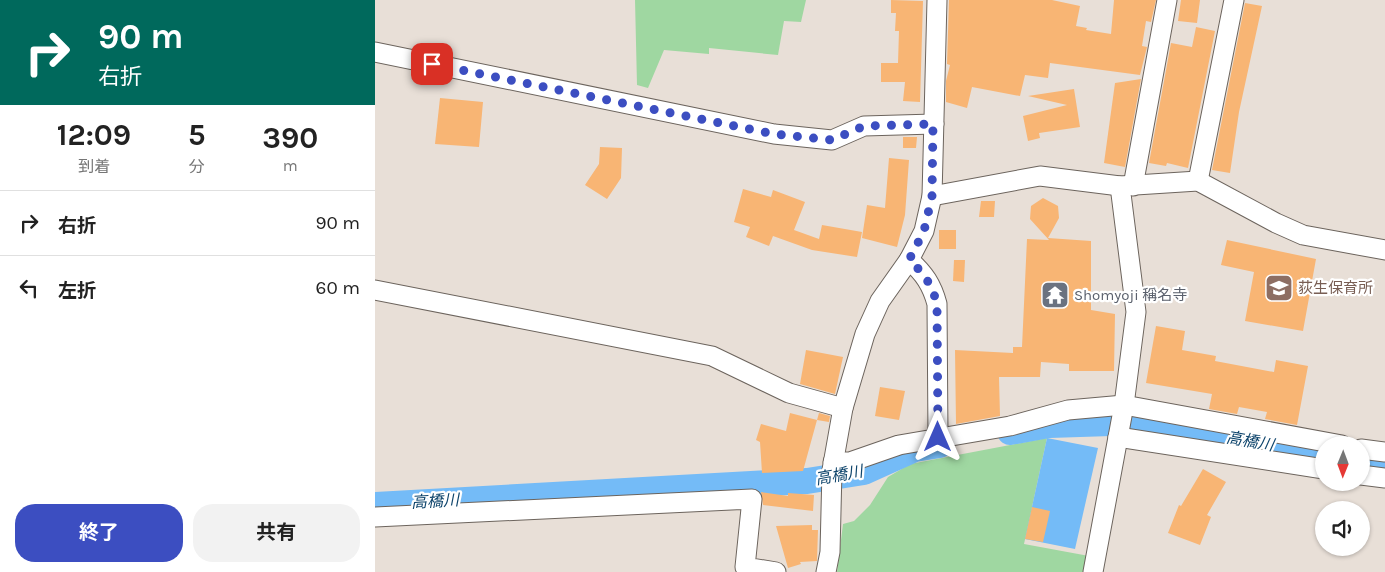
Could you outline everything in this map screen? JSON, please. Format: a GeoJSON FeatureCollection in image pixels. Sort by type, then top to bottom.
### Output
{"type":"FeatureCollection","features":[{"type":"Feature","properties":{"kind":"street"},"geometry":{"type":"LineString","coordinates":[[826,572],[830,552],[833,462],[843,408],[869,326],[880,301],[909,260],[924,231],[932,196],[937,0]]}},
{"type":"Feature","properties":{"kind":"street"},"geometry":{"type":"LineString","coordinates":[[1093,572],[1124,405],[1136,312],[1127,186],[1167,0]]}},
{"type":"Feature","properties":{"kind":"street"},"geometry":{"type":"LineString","coordinates":[[1198,182],[1234,0]]}},
{"type":"Feature","properties":{"kind":"street"},"geometry":{"type":"LineString","coordinates":[[375,52],[774,134],[832,140],[864,126],[933,124]]}},
{"type":"Feature","properties":{"kind":"street"},"geometry":{"type":"LineString","coordinates":[[932,196],[1040,176],[1127,186],[1198,182],[1303,235],[1385,250]]}},
{"type":"Feature","properties":{"kind":"street"},"geometry":{"type":"LineString","coordinates":[[909,260],[921,270],[933,287],[937,304],[938,437]]}},
{"type":"Feature","properties":{"kind":"street"},"geometry":{"type":"LineString","coordinates":[[375,290],[711,356],[789,393],[843,408]]}},
{"type":"Feature","properties":{"kind":"street"},"geometry":{"type":"LineString","coordinates":[[833,462],[850,462],[899,445],[1010,426],[1068,410],[1124,405],[1315,440]]}},
{"type":"Feature","properties":{"kind":"street"},"geometry":{"type":"LineString","coordinates":[[1118,437],[1315,468]]}},
{"type":"Feature","properties":{"kind":"street"},"geometry":{"type":"LineString","coordinates":[[1370,450],[1385,452]]}},
{"type":"Feature","properties":{"kind":"street"},"geometry":{"type":"LineString","coordinates":[[1370,476],[1385,478]]}},
{"type":"Feature","properties":{"kind":"street"},"geometry":{"type":"LineString","coordinates":[[375,517],[752,499],[745,567],[776,572]]}},
{"type":"Feature","properties":{"kind":"green space"},"geometry":{"type":"Polygon","coordinates":[[[635,0],[806,0],[801,22],[784,21],[778,55],[709,48],[709,54],[664,50],[648,88],[637,85],[635,0]]]}},
{"type":"Feature","properties":{"kind":"green space"},"geometry":{"type":"Polygon","coordinates":[[[1047,438],[1024,544],[1089,556],[1084,572],[837,572],[843,524],[854,521],[870,505],[888,477],[910,464],[1047,438]]]}},
{"type":"Feature","properties":{"kind":"water"},"geometry":{"type":"Polygon","coordinates":[[[1047,438],[1098,448],[1075,549],[1025,539],[1047,438]]]}},
{"type":"Feature","properties":{"kind":"building"},"geometry":{"type":"Polygon","coordinates":[[[891,0],[923,1],[920,102],[903,101],[905,82],[881,82],[881,63],[898,63],[899,31],[895,31],[896,13],[891,13],[891,0]]]}},
{"type":"Feature","properties":{"kind":"building"},"geometry":{"type":"Polygon","coordinates":[[[949,0],[1052,0],[1080,6],[1076,26],[1087,28],[1086,30],[1111,34],[1114,0],[1156,0],[1151,22],[1146,21],[1142,46],[1147,47],[1140,75],[1050,63],[1048,78],[1025,75],[1020,96],[972,87],[967,108],[946,102],[946,81],[950,65],[947,64],[949,0]]]}},
{"type":"Feature","properties":{"kind":"building"},"geometry":{"type":"Polygon","coordinates":[[[1181,0],[1200,0],[1197,23],[1178,21],[1181,0]]]}},
{"type":"Feature","properties":{"kind":"building"},"geometry":{"type":"Polygon","coordinates":[[[1245,3],[1262,6],[1239,112],[1230,173],[1212,170],[1245,3]]]}},
{"type":"Feature","properties":{"kind":"building"},"geometry":{"type":"Polygon","coordinates":[[[1196,27],[1215,31],[1188,168],[1167,163],[1166,166],[1149,163],[1171,43],[1192,47],[1196,27]]]}},
{"type":"Feature","properties":{"kind":"building"},"geometry":{"type":"Polygon","coordinates":[[[1141,79],[1125,167],[1104,163],[1115,83],[1141,79]]]}},
{"type":"Feature","properties":{"kind":"building"},"geometry":{"type":"Polygon","coordinates":[[[1074,89],[1080,127],[1039,133],[1040,138],[1028,141],[1023,116],[1067,105],[1028,96],[1074,89]]]}},
{"type":"Feature","properties":{"kind":"building"},"geometry":{"type":"Polygon","coordinates":[[[440,98],[483,102],[479,147],[435,144],[440,98]]]}},
{"type":"Feature","properties":{"kind":"building"},"geometry":{"type":"Polygon","coordinates":[[[903,137],[917,137],[916,148],[903,148],[903,137]]]}},
{"type":"Feature","properties":{"kind":"building"},"geometry":{"type":"Polygon","coordinates":[[[600,147],[622,148],[621,178],[607,199],[585,185],[599,164],[600,147]]]}},
{"type":"Feature","properties":{"kind":"building"},"geometry":{"type":"Polygon","coordinates":[[[889,158],[909,160],[905,215],[897,247],[862,238],[867,205],[885,208],[889,158]]]}},
{"type":"Feature","properties":{"kind":"building"},"geometry":{"type":"Polygon","coordinates":[[[743,189],[771,197],[773,190],[805,202],[794,230],[819,239],[822,225],[862,232],[857,257],[812,250],[773,236],[769,246],[746,237],[750,227],[734,222],[743,189]]]}},
{"type":"Feature","properties":{"kind":"building"},"geometry":{"type":"Polygon","coordinates":[[[1043,198],[1058,206],[1059,218],[1048,238],[1091,241],[1091,310],[1115,314],[1114,371],[1069,371],[1069,364],[1041,362],[1040,377],[999,377],[1000,416],[956,424],[955,350],[1013,353],[1013,347],[1022,347],[1027,239],[1049,240],[1030,219],[1031,206],[1043,198]]]}},
{"type":"Feature","properties":{"kind":"building"},"geometry":{"type":"Polygon","coordinates":[[[981,201],[995,201],[994,217],[979,217],[981,201]]]}},
{"type":"Feature","properties":{"kind":"building"},"geometry":{"type":"Polygon","coordinates":[[[939,230],[956,230],[956,249],[939,249],[939,230]]]}},
{"type":"Feature","properties":{"kind":"building"},"geometry":{"type":"Polygon","coordinates":[[[1227,240],[1316,259],[1303,331],[1245,321],[1254,272],[1221,265],[1227,240]]]}},
{"type":"Feature","properties":{"kind":"building"},"geometry":{"type":"Polygon","coordinates":[[[954,260],[965,260],[964,282],[953,281],[954,260]]]}},
{"type":"Feature","properties":{"kind":"building"},"geometry":{"type":"Polygon","coordinates":[[[1156,326],[1185,331],[1182,350],[1216,356],[1215,361],[1274,372],[1276,360],[1308,366],[1297,425],[1265,419],[1267,412],[1239,407],[1237,414],[1209,409],[1212,394],[1146,383],[1156,326]]]}},
{"type":"Feature","properties":{"kind":"building"},"geometry":{"type":"Polygon","coordinates":[[[806,350],[843,357],[835,394],[800,384],[806,350]]]}},
{"type":"Feature","properties":{"kind":"building"},"geometry":{"type":"Polygon","coordinates":[[[880,387],[905,391],[899,420],[875,416],[880,387]]]}},
{"type":"Feature","properties":{"kind":"building"},"geometry":{"type":"Polygon","coordinates":[[[790,413],[817,420],[803,471],[762,473],[760,442],[756,440],[761,424],[786,431],[790,413]]]}},
{"type":"Feature","properties":{"kind":"building"},"geometry":{"type":"Polygon","coordinates":[[[819,413],[830,416],[829,422],[817,420],[819,413]]]}},
{"type":"Feature","properties":{"kind":"building"},"geometry":{"type":"Polygon","coordinates":[[[1203,469],[1226,482],[1207,515],[1211,517],[1200,545],[1168,533],[1179,505],[1181,506],[1203,469]]]}},
{"type":"Feature","properties":{"kind":"building"},"geometry":{"type":"Polygon","coordinates":[[[761,492],[788,496],[788,493],[814,495],[813,511],[763,505],[761,492]]]}},
{"type":"Feature","properties":{"kind":"building"},"geometry":{"type":"Polygon","coordinates":[[[1032,507],[1050,511],[1043,542],[1025,539],[1032,507]]]}},
{"type":"Feature","properties":{"kind":"building"},"geometry":{"type":"Polygon","coordinates":[[[812,525],[812,530],[818,530],[817,561],[800,562],[801,564],[788,568],[776,526],[812,525]]]}},
{"type":"Feature","properties":{"kind":"waterway","name":"高橋川"},"geometry":{"type":"LineString","coordinates":[[1010,432],[1049,425],[1142,422],[1315,452]]}},
{"type":"Feature","properties":{"kind":"waterway","name":"高橋川"},"geometry":{"type":"LineString","coordinates":[[375,505],[807,481],[864,472],[915,449],[940,445]]}},
{"type":"Feature","properties":{"kind":"waterway","name":"高橋川"},"geometry":{"type":"LineString","coordinates":[[1370,462],[1385,464]]}},
{"type":"Feature","properties":{"kind":"place","name":"荻生保育所"},"geometry":{"type":"Point","coordinates":[1279,288]}},
{"type":"Feature","properties":{"kind":"place","name":"Shomyoji 稱名寺"},"geometry":{"type":"Point","coordinates":[1055,295]}},
{"type":"Feature","properties":{"kind":"route"},"geometry":{"type":"LineString","coordinates":[[432,64],[774,134],[832,140],[864,126],[933,124],[932,196],[924,231],[909,260],[921,270],[933,287],[937,304],[938,437]]}}]}
